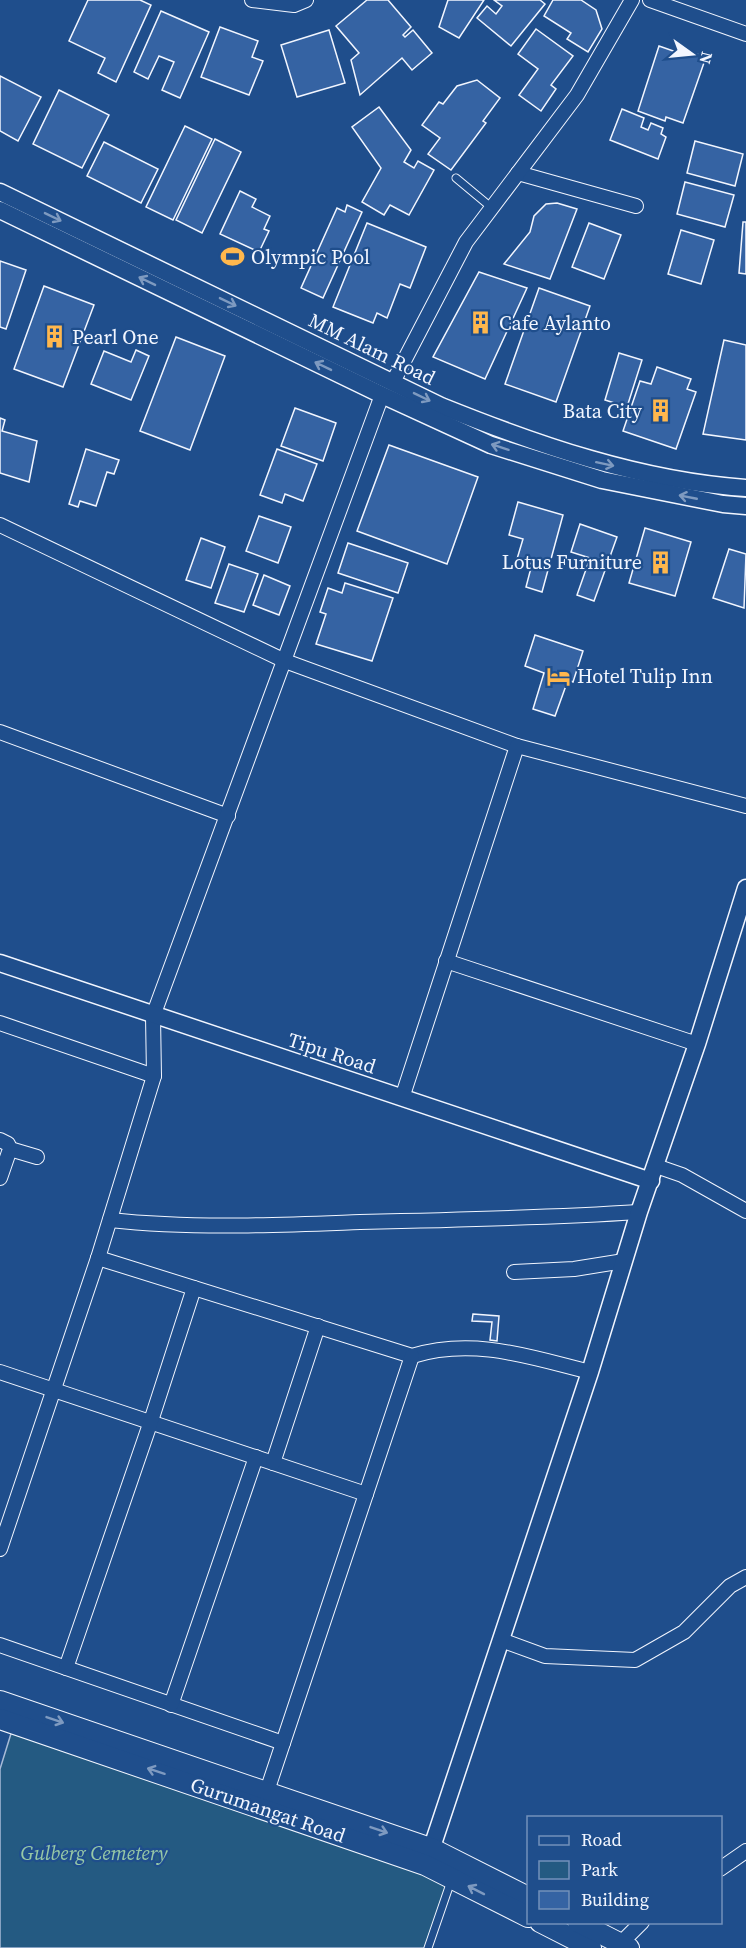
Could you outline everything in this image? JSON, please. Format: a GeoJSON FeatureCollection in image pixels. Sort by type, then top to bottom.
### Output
{"type":"FeatureCollection","features":[{"type":"Feature","properties":{"kind":"main road","name":"Gurumangat Road"},"geometry":{"type":"LineString","coordinates":[[0,1701],[267,1791],[527,1898]]}},
{"type":"Feature","properties":{"kind":"main road","name":"Gurumangat Road"},"geometry":{"type":"LineString","coordinates":[[0,1719],[429,1857],[452,1878],[527,1916]]}},
{"type":"Feature","properties":{"kind":"main road"},"geometry":{"type":"LineString","coordinates":[[542,1924],[591,1948]]}},
{"type":"Feature","properties":{"kind":"main road"},"geometry":{"type":"LineString","coordinates":[[580,1924],[625,1946]]}},
{"type":"Feature","properties":{"kind":"street"},"geometry":{"type":"LineString","coordinates":[[252,0],[294,5],[306,0]]}},
{"type":"Feature","properties":{"kind":"street"},"geometry":{"type":"LineString","coordinates":[[0,1549],[98,1258],[154,1076],[153,1016],[388,389],[466,243],[577,95],[632,0]]}},
{"type":"Feature","properties":{"kind":"street"},"geometry":{"type":"LineString","coordinates":[[650,0],[746,34]]}},
{"type":"Feature","properties":{"kind":"street"},"geometry":{"type":"LineString","coordinates":[[518,173],[636,206]]}},
{"type":"Feature","properties":{"kind":"street","name":"MM Alam Road"},"geometry":{"type":"LineString","coordinates":[[0,192],[388,389],[491,445],[602,480],[723,504],[746,506]]}},
{"type":"Feature","properties":{"kind":"street","name":"MM Alam Road"},"geometry":{"type":"LineString","coordinates":[[0,210],[388,389],[599,463],[723,487],[746,488]]}},
{"type":"Feature","properties":{"kind":"street"},"geometry":{"type":"LineString","coordinates":[[0,525],[285,661],[518,746],[746,806]]}},
{"type":"Feature","properties":{"kind":"street"},"geometry":{"type":"LineString","coordinates":[[0,732],[228,816]]}},
{"type":"Feature","properties":{"kind":"street"},"geometry":{"type":"LineString","coordinates":[[402,1098],[518,746]]}},
{"type":"Feature","properties":{"kind":"street"},"geometry":{"type":"LineString","coordinates":[[429,1857],[590,1372],[639,1212],[697,1044],[746,888]]}},
{"type":"Feature","properties":{"kind":"street"},"geometry":{"type":"LineString","coordinates":[[446,961],[697,1044]]}},
{"type":"Feature","properties":{"kind":"street","name":"Tipu Road"},"geometry":{"type":"LineString","coordinates":[[0,963],[402,1098],[653,1173],[682,1175],[746,1211]]}},
{"type":"Feature","properties":{"kind":"street"},"geometry":{"type":"LineString","coordinates":[[0,1023],[154,1076]]}},
{"type":"Feature","properties":{"kind":"street"},"geometry":{"type":"LineString","coordinates":[[0,1178],[5,1144],[37,1157]]}},
{"type":"Feature","properties":{"kind":"street"},"geometry":{"type":"LineString","coordinates":[[110,1220],[151,1225],[240,1226],[529,1219],[639,1212]]}},
{"type":"Feature","properties":{"kind":"street"},"geometry":{"type":"LineString","coordinates":[[98,1258],[412,1356],[438,1348],[471,1346],[512,1353],[590,1372]]}},
{"type":"Feature","properties":{"kind":"street"},"geometry":{"type":"LineString","coordinates":[[514,1272],[574,1269],[624,1261]]}},
{"type":"Feature","properties":{"kind":"street"},"geometry":{"type":"LineString","coordinates":[[66,1668],[194,1288]]}},
{"type":"Feature","properties":{"kind":"street"},"geometry":{"type":"LineString","coordinates":[[273,1463],[318,1326]]}},
{"type":"Feature","properties":{"kind":"street"},"geometry":{"type":"LineString","coordinates":[[267,1791],[412,1356]]}},
{"type":"Feature","properties":{"kind":"street"},"geometry":{"type":"LineString","coordinates":[[0,1372],[150,1424],[366,1494]]}},
{"type":"Feature","properties":{"kind":"street"},"geometry":{"type":"LineString","coordinates":[[171,1705],[255,1457]]}},
{"type":"Feature","properties":{"kind":"street"},"geometry":{"type":"LineString","coordinates":[[501,1640],[545,1656],[636,1660],[684,1632],[730,1586],[746,1577]]}},
{"type":"Feature","properties":{"kind":"street"},"geometry":{"type":"LineString","coordinates":[[0,1645],[283,1743]]}},
{"type":"Feature","properties":{"kind":"street"},"geometry":{"type":"LineString","coordinates":[[722,1868],[746,1851]]}},
{"type":"Feature","properties":{"kind":"street"},"geometry":{"type":"LineString","coordinates":[[625,1946],[641,1924]]}},
{"type":"Feature","properties":{"kind":"lane"},"geometry":{"type":"LineString","coordinates":[[456,178],[492,208]]}},
{"type":"Feature","properties":{"kind":"lane"},"geometry":{"type":"LineString","coordinates":[[428,1948],[452,1878]]}},
{"type":"Feature","properties":{"kind":"green space","name":"Gulberg Cemetery"},"geometry":{"type":"Polygon","coordinates":[[[14,1724],[448,1881],[425,1948],[0,1948],[0,1769],[14,1724]]]}},
{"type":"Feature","properties":{"kind":"building"},"geometry":{"type":"Polygon","coordinates":[[[88,0],[140,0],[151,5],[116,82],[98,73],[105,58],[69,41],[88,0]]]}},
{"type":"Feature","properties":{"kind":"building"},"geometry":{"type":"Polygon","coordinates":[[[367,0],[388,0],[411,27],[403,35],[405,37],[413,30],[432,53],[412,70],[402,58],[360,95],[351,60],[359,53],[336,26],[367,0]]]}},
{"type":"Feature","properties":{"kind":"building"},"geometry":{"type":"Polygon","coordinates":[[[448,0],[484,0],[459,38],[439,27],[448,0]]]}},
{"type":"Feature","properties":{"kind":"building"},"geometry":{"type":"Polygon","coordinates":[[[494,0],[540,0],[545,4],[511,46],[477,18],[487,6],[496,14],[502,6],[494,0]]]}},
{"type":"Feature","properties":{"kind":"building"},"geometry":{"type":"Polygon","coordinates":[[[553,0],[581,0],[596,10],[602,29],[588,52],[567,39],[571,33],[544,16],[553,0]]]}},
{"type":"Feature","properties":{"kind":"building"},"geometry":{"type":"Polygon","coordinates":[[[161,11],[209,32],[180,98],[162,90],[174,62],[159,56],[148,79],[134,72],[161,11]]]}},
{"type":"Feature","properties":{"kind":"building"},"geometry":{"type":"Polygon","coordinates":[[[220,27],[258,41],[252,57],[263,61],[249,95],[201,77],[220,27]]]}},
{"type":"Feature","properties":{"kind":"building"},"geometry":{"type":"Polygon","coordinates":[[[536,29],[573,56],[551,85],[556,89],[541,111],[519,95],[538,69],[518,54],[536,29]]]}},
{"type":"Feature","properties":{"kind":"building"},"geometry":{"type":"Polygon","coordinates":[[[329,30],[345,83],[297,97],[281,45],[329,30]]]}},
{"type":"Feature","properties":{"kind":"building"},"geometry":{"type":"Polygon","coordinates":[[[659,46],[679,53],[680,49],[706,57],[683,123],[666,117],[665,121],[638,111],[659,46]]]}},
{"type":"Feature","properties":{"kind":"building"},"geometry":{"type":"Polygon","coordinates":[[[0,76],[41,97],[18,141],[0,131],[0,76]]]}},
{"type":"Feature","properties":{"kind":"building"},"geometry":{"type":"Polygon","coordinates":[[[477,80],[500,98],[483,121],[486,123],[451,170],[428,154],[440,138],[422,125],[439,102],[443,104],[457,86],[477,80]]]}},
{"type":"Feature","properties":{"kind":"building"},"geometry":{"type":"Polygon","coordinates":[[[59,90],[109,115],[82,168],[33,144],[59,90]]]}},
{"type":"Feature","properties":{"kind":"building"},"geometry":{"type":"Polygon","coordinates":[[[379,107],[411,150],[404,162],[414,168],[418,161],[434,170],[409,215],[390,205],[384,215],[362,202],[381,168],[352,127],[379,107]]]}},
{"type":"Feature","properties":{"kind":"building"},"geometry":{"type":"Polygon","coordinates":[[[622,109],[644,118],[641,127],[648,130],[651,123],[663,128],[661,134],[666,137],[658,159],[610,140],[622,109]]]}},
{"type":"Feature","properties":{"kind":"building"},"geometry":{"type":"Polygon","coordinates":[[[185,126],[212,139],[173,220],[146,207],[185,126]]]}},
{"type":"Feature","properties":{"kind":"building"},"geometry":{"type":"Polygon","coordinates":[[[215,139],[241,152],[202,233],[176,220],[215,139]]]}},
{"type":"Feature","properties":{"kind":"building"},"geometry":{"type":"Polygon","coordinates":[[[695,141],[743,154],[735,186],[687,173],[695,141]]]}},
{"type":"Feature","properties":{"kind":"building"},"geometry":{"type":"Polygon","coordinates":[[[104,142],[158,169],[141,203],[87,176],[104,142]]]}},
{"type":"Feature","properties":{"kind":"building"},"geometry":{"type":"Polygon","coordinates":[[[685,182],[734,195],[725,227],[677,214],[685,182]]]}},
{"type":"Feature","properties":{"kind":"building"},"geometry":{"type":"Polygon","coordinates":[[[240,191],[256,199],[252,207],[270,216],[264,229],[269,231],[259,252],[220,234],[240,191]]]}},
{"type":"Feature","properties":{"kind":"building"},"geometry":{"type":"Polygon","coordinates":[[[557,203],[577,209],[550,279],[504,264],[530,232],[534,216],[546,204],[557,203]]]}},
{"type":"Feature","properties":{"kind":"building"},"geometry":{"type":"Polygon","coordinates":[[[347,205],[362,212],[323,298],[301,288],[337,208],[345,212],[347,205]]]}},
{"type":"Feature","properties":{"kind":"building"},"geometry":{"type":"Polygon","coordinates":[[[743,222],[746,222],[746,274],[739,273],[743,222]]]}},
{"type":"Feature","properties":{"kind":"building"},"geometry":{"type":"Polygon","coordinates":[[[367,223],[426,247],[410,288],[400,284],[387,318],[377,313],[373,323],[333,307],[367,223]]]}},
{"type":"Feature","properties":{"kind":"building"},"geometry":{"type":"Polygon","coordinates":[[[589,223],[621,235],[604,279],[572,267],[589,223]]]}},
{"type":"Feature","properties":{"kind":"building"},"geometry":{"type":"Polygon","coordinates":[[[681,230],[714,240],[701,284],[668,274],[681,230]]]}},
{"type":"Feature","properties":{"kind":"building"},"geometry":{"type":"Polygon","coordinates":[[[0,261],[26,270],[6,329],[0,327],[0,261]]]}},
{"type":"Feature","properties":{"kind":"building","name":"Cafe Aylanto"},"geometry":{"type":"Polygon","coordinates":[[[479,272],[527,288],[485,379],[433,357],[479,272]]]}},
{"type":"Feature","properties":{"kind":"building","name":"Pearl One"},"geometry":{"type":"Polygon","coordinates":[[[44,286],[94,305],[63,387],[14,369],[44,286]]]}},
{"type":"Feature","properties":{"kind":"building"},"geometry":{"type":"Polygon","coordinates":[[[539,288],[590,306],[556,402],[505,384],[539,288]]]}},
{"type":"Feature","properties":{"kind":"building"},"geometry":{"type":"Polygon","coordinates":[[[176,337],[225,356],[190,450],[140,431],[176,337]]]}},
{"type":"Feature","properties":{"kind":"building"},"geometry":{"type":"Polygon","coordinates":[[[724,340],[746,345],[746,440],[703,434],[724,340]]]}},
{"type":"Feature","properties":{"kind":"building"},"geometry":{"type":"Polygon","coordinates":[[[136,350],[149,356],[131,400],[91,384],[104,351],[131,362],[136,350]]]}},
{"type":"Feature","properties":{"kind":"building"},"geometry":{"type":"Polygon","coordinates":[[[619,353],[642,360],[627,407],[605,400],[619,353]]]}},
{"type":"Feature","properties":{"kind":"building","name":"Bata City"},"geometry":{"type":"Polygon","coordinates":[[[657,367],[691,379],[687,389],[696,392],[676,449],[623,431],[640,381],[651,384],[657,367]]]}},
{"type":"Feature","properties":{"kind":"building"},"geometry":{"type":"Polygon","coordinates":[[[295,408],[336,423],[323,461],[281,446],[295,408]]]}},
{"type":"Feature","properties":{"kind":"building"},"geometry":{"type":"Polygon","coordinates":[[[0,418],[5,420],[2,431],[37,441],[29,482],[0,473],[0,418]]]}},
{"type":"Feature","properties":{"kind":"building"},"geometry":{"type":"Polygon","coordinates":[[[389,445],[478,477],[447,564],[357,531],[389,445]]]}},
{"type":"Feature","properties":{"kind":"building"},"geometry":{"type":"Polygon","coordinates":[[[86,449],[119,460],[114,474],[107,472],[96,506],[80,501],[78,507],[69,504],[86,449]]]}},
{"type":"Feature","properties":{"kind":"building"},"geometry":{"type":"Polygon","coordinates":[[[277,449],[317,464],[303,501],[285,494],[282,503],[260,495],[277,449]]]}},
{"type":"Feature","properties":{"kind":"building"},"geometry":{"type":"Polygon","coordinates":[[[518,502],[563,515],[542,592],[526,587],[532,564],[517,559],[523,539],[509,535],[518,502]]]}},
{"type":"Feature","properties":{"kind":"building"},"geometry":{"type":"Polygon","coordinates":[[[259,516],[291,527],[278,563],[246,551],[259,516]]]}},
{"type":"Feature","properties":{"kind":"building"},"geometry":{"type":"Polygon","coordinates":[[[580,524],[617,537],[594,601],[577,595],[590,558],[571,552],[580,524]]]}},
{"type":"Feature","properties":{"kind":"building","name":"Lotus Furniture"},"geometry":{"type":"Polygon","coordinates":[[[645,528],[691,542],[675,596],[629,583],[645,528]]]}},
{"type":"Feature","properties":{"kind":"building"},"geometry":{"type":"Polygon","coordinates":[[[201,538],[225,547],[211,588],[186,580],[201,538]]]}},
{"type":"Feature","properties":{"kind":"building"},"geometry":{"type":"Polygon","coordinates":[[[348,543],[408,563],[398,593],[338,573],[348,543]]]}},
{"type":"Feature","properties":{"kind":"building"},"geometry":{"type":"Polygon","coordinates":[[[729,549],[746,554],[744,608],[713,598],[729,549]]]}},
{"type":"Feature","properties":{"kind":"building"},"geometry":{"type":"Polygon","coordinates":[[[229,564],[258,574],[244,612],[215,603],[229,564]]]}},
{"type":"Feature","properties":{"kind":"building"},"geometry":{"type":"Polygon","coordinates":[[[264,575],[290,586],[279,615],[253,605],[264,575]]]}},
{"type":"Feature","properties":{"kind":"building"},"geometry":{"type":"Polygon","coordinates":[[[345,583],[393,598],[372,661],[316,644],[326,614],[320,612],[328,588],[342,593],[345,583]]]}},
{"type":"Feature","properties":{"kind":"building","name":"Hotel Tulip Inn"},"geometry":{"type":"Polygon","coordinates":[[[535,635],[583,651],[573,682],[568,680],[555,716],[533,709],[544,673],[525,666],[535,635]]]}},
{"type":"Feature","properties":{"kind":"building"},"geometry":{"type":"Polygon","coordinates":[[[473,1314],[499,1316],[497,1341],[490,1340],[492,1322],[472,1321],[473,1314]]]}},
{"type":"Feature","properties":{"kind":"place","name":"Olympic Pool"},"geometry":{"type":"Point","coordinates":[233,257]}},
{"type":"Feature","properties":{"kind":"place","name":"Cafe Aylanto"},"geometry":{"type":"Point","coordinates":[481,323]}},
{"type":"Feature","properties":{"kind":"place","name":"Pearl One"},"geometry":{"type":"Point","coordinates":[54,337]}},
{"type":"Feature","properties":{"kind":"place","name":"Bata City"},"geometry":{"type":"Point","coordinates":[660,411]}},
{"type":"Feature","properties":{"kind":"place","name":"Lotus Furniture"},"geometry":{"type":"Point","coordinates":[660,562]}},
{"type":"Feature","properties":{"kind":"place","name":"Hotel Tulip Inn"},"geometry":{"type":"Point","coordinates":[559,676]}}]}
